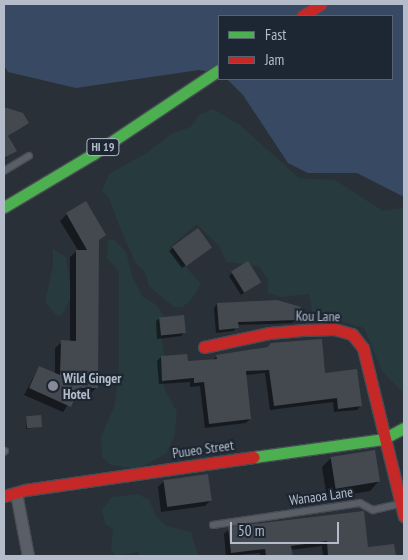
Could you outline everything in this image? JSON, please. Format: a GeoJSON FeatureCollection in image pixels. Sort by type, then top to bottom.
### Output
{"type":"FeatureCollection","features":[{"type":"Feature","properties":{"kind":"street"},"geometry":{"type":"LineString","coordinates":[[304,15],[321,4]]}},
{"type":"Feature","properties":{"kind":"street","name":"HI 19"},"geometry":{"type":"LineString","coordinates":[[4,207],[93,154],[218,71]]}},
{"type":"Feature","properties":{"kind":"street","name":"Kou Lane"},"geometry":{"type":"LineString","coordinates":[[204,347],[269,333],[302,330],[334,329],[352,334],[363,348],[383,439],[400,486],[404,516]]}},
{"type":"Feature","properties":{"kind":"street","name":"Puueo Street"},"geometry":{"type":"LineString","coordinates":[[4,496],[383,439],[404,428]]}},
{"type":"Feature","properties":{"kind":"street"},"geometry":{"type":"LineString","coordinates":[[16,493],[28,556]]}},
{"type":"Feature","properties":{"kind":"lane"},"geometry":{"type":"LineString","coordinates":[[4,171],[29,156]]}},
{"type":"Feature","properties":{"kind":"lane","name":"Wanaoa Lane"},"geometry":{"type":"LineString","coordinates":[[213,525],[360,503],[373,510],[401,504]]}},
{"type":"Feature","properties":{"kind":"green space"},"geometry":{"type":"Polygon","coordinates":[[[213,109],[241,126],[299,178],[335,180],[383,211],[404,208],[404,393],[382,371],[364,328],[339,321],[314,323],[309,294],[281,297],[268,293],[268,280],[259,266],[227,262],[219,246],[197,224],[169,248],[201,284],[190,301],[182,307],[174,307],[149,286],[145,272],[136,264],[110,200],[102,191],[109,174],[148,152],[171,134],[191,127],[199,115],[213,109]]]}},
{"type":"Feature","properties":{"kind":"green space"},"geometry":{"type":"Polygon","coordinates":[[[113,239],[126,252],[132,276],[143,297],[155,304],[164,316],[161,334],[165,360],[164,388],[177,412],[174,437],[166,454],[138,469],[111,465],[102,457],[101,437],[115,405],[119,367],[119,271],[107,258],[108,240],[113,239]]]}},
{"type":"Feature","properties":{"kind":"green space"},"geometry":{"type":"Polygon","coordinates":[[[53,249],[66,257],[72,295],[62,315],[57,316],[45,302],[53,266],[53,249]]]}},
{"type":"Feature","properties":{"kind":"green space"},"geometry":{"type":"Polygon","coordinates":[[[138,494],[149,500],[156,516],[166,526],[191,532],[198,556],[140,556],[138,552],[116,556],[111,549],[113,529],[105,524],[102,509],[112,497],[138,494]]]}},
{"type":"Feature","properties":{"kind":"water"},"geometry":{"type":"Polygon","coordinates":[[[4,4],[404,4],[404,197],[357,173],[308,173],[288,163],[243,95],[228,80],[393,80],[393,15],[218,15],[218,73],[199,70],[76,88],[8,72],[4,66],[4,4]]]}},
{"type":"Feature","properties":{"kind":"building"},"geometry":{"type":"Polygon","coordinates":[[[4,107],[23,113],[29,123],[8,136],[17,151],[4,158],[4,107]]]}},
{"type":"Feature","properties":{"kind":"building"},"geometry":{"type":"Polygon","coordinates":[[[86,201],[106,235],[99,240],[98,388],[79,388],[71,407],[29,388],[39,366],[60,375],[61,340],[76,341],[76,250],[87,250],[66,213],[86,201]]]}},
{"type":"Feature","properties":{"kind":"building"},"geometry":{"type":"Polygon","coordinates":[[[198,228],[212,247],[186,266],[172,247],[198,228]]]}},
{"type":"Feature","properties":{"kind":"building"},"geometry":{"type":"Polygon","coordinates":[[[248,261],[261,282],[244,293],[231,272],[248,261]]]}},
{"type":"Feature","properties":{"kind":"building"},"geometry":{"type":"Polygon","coordinates":[[[277,300],[301,307],[297,320],[238,322],[239,328],[219,330],[217,303],[277,300]]]}},
{"type":"Feature","properties":{"kind":"building"},"geometry":{"type":"Polygon","coordinates":[[[184,315],[186,333],[161,336],[159,318],[184,315]]]}},
{"type":"Feature","properties":{"kind":"building"},"geometry":{"type":"Polygon","coordinates":[[[322,339],[325,373],[357,369],[362,406],[338,409],[337,398],[274,406],[269,370],[246,371],[251,419],[209,424],[204,382],[194,383],[194,378],[162,381],[161,356],[187,354],[188,361],[217,359],[216,355],[268,347],[271,343],[322,339]]]}},
{"type":"Feature","properties":{"kind":"building"},"geometry":{"type":"Polygon","coordinates":[[[41,415],[42,427],[27,428],[26,416],[41,415]]]}},
{"type":"Feature","properties":{"kind":"building"},"geometry":{"type":"Polygon","coordinates":[[[375,450],[380,482],[336,489],[331,457],[375,450]]]}},
{"type":"Feature","properties":{"kind":"building"},"geometry":{"type":"Polygon","coordinates":[[[208,474],[212,501],[167,507],[163,480],[208,474]]]}},
{"type":"Feature","properties":{"kind":"building"},"geometry":{"type":"Polygon","coordinates":[[[364,511],[368,547],[394,544],[396,556],[328,556],[327,541],[291,546],[293,556],[266,556],[265,549],[231,553],[228,527],[364,511]]]}},
{"type":"Feature","properties":{"kind":"traffic: fast"},"geometry":{"type":"LineString","coordinates":[[4,207],[93,154],[218,71]]}},
{"type":"Feature","properties":{"kind":"traffic: fast"},"geometry":{"type":"LineString","coordinates":[[254,457],[383,439],[404,428]]}},
{"type":"Feature","properties":{"kind":"traffic: jam"},"geometry":{"type":"LineString","coordinates":[[304,15],[321,4]]}},
{"type":"Feature","properties":{"kind":"traffic: jam"},"geometry":{"type":"LineString","coordinates":[[204,347],[269,333],[302,330],[334,329],[352,334],[363,348],[404,516]]}},
{"type":"Feature","properties":{"kind":"traffic: jam"},"geometry":{"type":"LineString","coordinates":[[4,496],[25,490],[254,457]]}},
{"type":"Feature","properties":{"kind":"place","name":"Wild Ginger Hotel"},"geometry":{"type":"Point","coordinates":[53,386]}}]}
